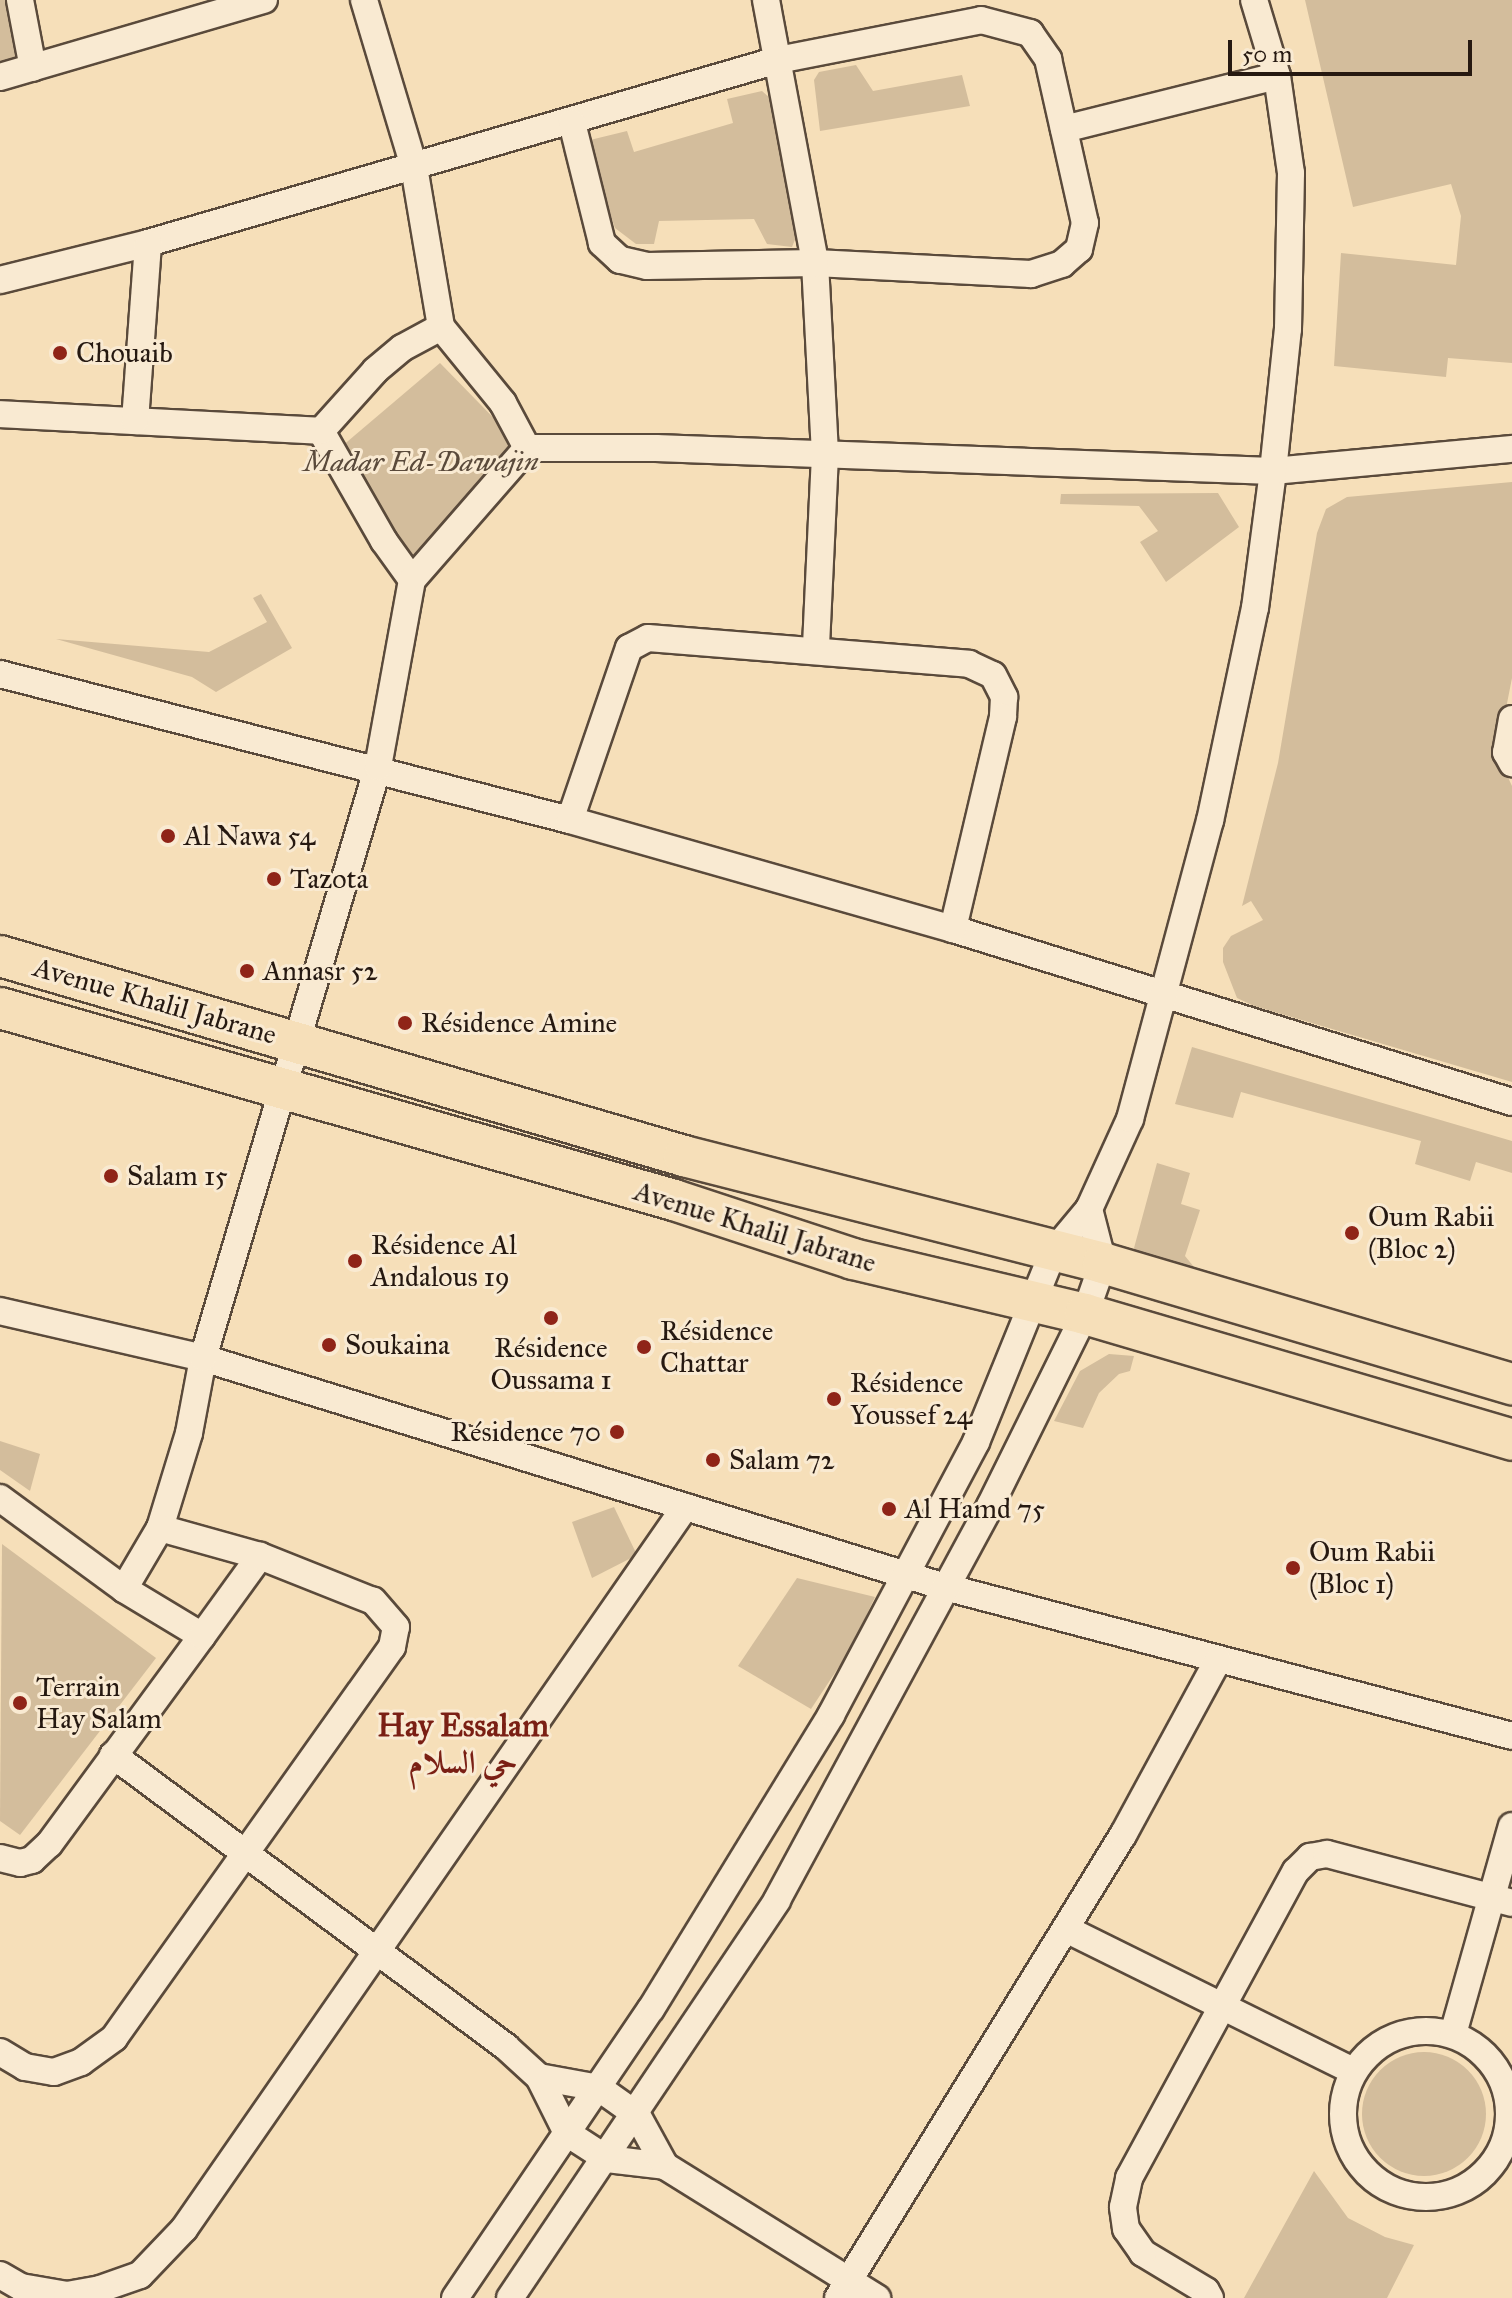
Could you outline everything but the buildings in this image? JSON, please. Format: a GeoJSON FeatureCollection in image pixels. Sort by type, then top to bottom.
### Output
{"type":"FeatureCollection","features":[{"type":"Feature","properties":{"kind":"main road","name":"Avenue Khalil Jabrane"},"geometry":{"type":"LineString","coordinates":[[0,956],[684,1156],[1103,1263],[1512,1384]]}},
{"type":"Feature","properties":{"kind":"main road","name":"Avenue Khalil Jabrane"},"geometry":{"type":"LineString","coordinates":[[0,1008],[284,1093],[674,1200],[853,1259],[1085,1314],[1512,1440]]}},
{"type":"Feature","properties":{"kind":"street"},"geometry":{"type":"LineString","coordinates":[[20,0],[33,68]]}},
{"type":"Feature","properties":{"kind":"street"},"geometry":{"type":"LineString","coordinates":[[0,77],[264,0]]}},
{"type":"Feature","properties":{"kind":"street"},"geometry":{"type":"LineString","coordinates":[[364,0],[414,167],[441,327],[503,403],[527,448]]}},
{"type":"Feature","properties":{"kind":"street"},"geometry":{"type":"LineString","coordinates":[[766,0],[815,263],[825,455],[816,649]]}},
{"type":"Feature","properties":{"kind":"street"},"geometry":{"type":"LineString","coordinates":[[455,2298],[599,2088],[732,1881],[908,1574],[976,1442],[1035,1304],[1053,1252],[1089,1209],[1130,1119],[1210,821],[1255,608],[1273,471],[1288,329],[1291,173],[1277,76],[1254,0]]}},
{"type":"Feature","properties":{"kind":"street"},"geometry":{"type":"LineString","coordinates":[[0,280],[148,243],[572,123],[778,60],[981,20],[1010,24],[1030,33],[1048,59],[1085,223],[1079,249],[1062,264],[1031,274],[815,263],[647,266],[620,260],[602,243],[572,123]]}},
{"type":"Feature","properties":{"kind":"street"},"geometry":{"type":"LineString","coordinates":[[1064,129],[1277,76]]}},
{"type":"Feature","properties":{"kind":"street"},"geometry":{"type":"LineString","coordinates":[[135,421],[148,243]]}},
{"type":"Feature","properties":{"kind":"street"},"geometry":{"type":"LineString","coordinates":[[321,431],[375,371],[402,348],[441,327]]}},
{"type":"Feature","properties":{"kind":"street"},"geometry":{"type":"LineString","coordinates":[[0,414],[321,431]]}},
{"type":"Feature","properties":{"kind":"street"},"geometry":{"type":"LineString","coordinates":[[321,431],[384,541],[412,580]]}},
{"type":"Feature","properties":{"kind":"street"},"geometry":{"type":"LineString","coordinates":[[527,448],[1273,471],[1512,449]]}},
{"type":"Feature","properties":{"kind":"street"},"geometry":{"type":"LineString","coordinates":[[124,1589],[160,1528],[189,1433],[203,1358],[284,1093],[378,767],[412,580],[527,448]]}},
{"type":"Feature","properties":{"kind":"street"},"geometry":{"type":"LineString","coordinates":[[570,820],[629,648],[648,638],[816,649],[969,664],[993,675],[1004,697],[953,929]]}},
{"type":"Feature","properties":{"kind":"street"},"geometry":{"type":"LineString","coordinates":[[0,674],[147,714],[378,767],[570,820],[953,929],[1512,1102]]}},
{"type":"Feature","properties":{"kind":"street"},"geometry":{"type":"LineString","coordinates":[[1512,719],[1506,752],[1512,763]]}},
{"type":"Feature","properties":{"kind":"street"},"geometry":{"type":"LineString","coordinates":[[510,2298],[637,2115],[777,1900],[945,1587],[1085,1314],[1103,1263],[1089,1209]]}},
{"type":"Feature","properties":{"kind":"street"},"geometry":{"type":"LineString","coordinates":[[0,1311],[203,1358],[945,1587],[1512,1736]]}},
{"type":"Feature","properties":{"kind":"street"},"geometry":{"type":"LineString","coordinates":[[0,1498],[124,1589],[202,1636]]}},
{"type":"Feature","properties":{"kind":"street"},"geometry":{"type":"LineString","coordinates":[[0,2275],[21,2287],[67,2295],[140,2275],[184,2229],[685,1507]]}},
{"type":"Feature","properties":{"kind":"street"},"geometry":{"type":"LineString","coordinates":[[0,2052],[25,2067],[54,2072],[81,2062],[114,2038],[392,1647],[396,1627],[373,1601],[260,1556],[160,1528]]}},
{"type":"Feature","properties":{"kind":"street"},"geometry":{"type":"LineString","coordinates":[[0,1858],[20,1863],[32,1860],[260,1556]]}},
{"type":"Feature","properties":{"kind":"street"},"geometry":{"type":"LineString","coordinates":[[844,2290],[1066,1929],[1218,1660]]}},
{"type":"Feature","properties":{"kind":"street"},"geometry":{"type":"LineString","coordinates":[[113,1755],[378,1950],[539,2077],[567,2133],[607,2159],[665,2166]]}},
{"type":"Feature","properties":{"kind":"street"},"geometry":{"type":"LineString","coordinates":[[1453,2034],[1502,1900],[1512,1826]]}},
{"type":"Feature","properties":{"kind":"street"},"geometry":{"type":"LineString","coordinates":[[1210,2298],[1206,2291],[1143,2253],[1126,2229],[1123,2207],[1129,2178],[1219,2004],[1296,1871],[1310,1857],[1327,1854],[1502,1900]]}},
{"type":"Feature","properties":{"kind":"street"},"geometry":{"type":"LineString","coordinates":[[1066,1929],[1353,2071]]}},
{"type":"Feature","properties":{"kind":"street"},"geometry":{"type":"LineString","coordinates":[[1425,2030],[1453,2034],[1481,2051],[1501,2077],[1510,2109],[1510,2134],[1492,2166],[1472,2184],[1446,2195],[1418,2197],[1391,2190],[1367,2174],[1351,2152],[1342,2125],[1343,2097],[1353,2071],[1372,2049],[1396,2035],[1425,2030]]}},
{"type":"Feature","properties":{"kind":"street"},"geometry":{"type":"LineString","coordinates":[[539,2077],[599,2088],[637,2115],[665,2166],[844,2290],[877,2298]]}},
{"type":"Feature","properties":{"kind":"green space"},"geometry":{"type":"Polygon","coordinates":[[[0,0],[7,0],[20,58],[0,62],[0,0]]]}},
{"type":"Feature","properties":{"kind":"green space"},"geometry":{"type":"Polygon","coordinates":[[[1305,0],[1512,0],[1512,363],[1448,358],[1446,377],[1334,366],[1341,253],[1456,265],[1461,216],[1451,184],[1353,207],[1305,0]]]}},
{"type":"Feature","properties":{"kind":"green space"},"geometry":{"type":"Polygon","coordinates":[[[856,65],[873,91],[962,75],[970,106],[820,131],[814,80],[819,72],[856,65]]]}},
{"type":"Feature","properties":{"kind":"green space"},"geometry":{"type":"Polygon","coordinates":[[[762,91],[771,99],[796,237],[792,247],[767,244],[754,219],[659,221],[654,244],[636,244],[615,228],[586,141],[627,131],[634,152],[733,123],[727,99],[762,91]]]}},
{"type":"Feature","properties":{"kind":"green space","name":"Madar Ed-Dawajin"},"geometry":{"type":"Polygon","coordinates":[[[440,363],[520,445],[431,549],[412,560],[394,553],[341,447],[440,363]]]}},
{"type":"Feature","properties":{"kind":"green space"},"geometry":{"type":"Polygon","coordinates":[[[1512,482],[1512,678],[1497,754],[1512,786],[1512,1082],[1254,1006],[1237,998],[1223,962],[1223,948],[1231,936],[1263,920],[1251,901],[1242,906],[1278,763],[1317,533],[1326,509],[1347,497],[1512,482]]]}},
{"type":"Feature","properties":{"kind":"green space"},"geometry":{"type":"Polygon","coordinates":[[[1218,493],[1239,527],[1166,582],[1140,542],[1158,531],[1139,506],[1060,504],[1061,494],[1218,493]]]}},
{"type":"Feature","properties":{"kind":"green space"},"geometry":{"type":"Polygon","coordinates":[[[261,594],[292,648],[216,692],[192,677],[56,639],[209,652],[267,622],[253,598],[261,594]]]}},
{"type":"Feature","properties":{"kind":"green space"},"geometry":{"type":"Polygon","coordinates":[[[1192,1047],[1512,1141],[1512,1173],[1476,1162],[1470,1181],[1415,1164],[1421,1141],[1241,1092],[1233,1118],[1175,1104],[1192,1047]]]}},
{"type":"Feature","properties":{"kind":"green space"},"geometry":{"type":"Polygon","coordinates":[[[1157,1163],[1190,1173],[1181,1204],[1200,1210],[1185,1256],[1208,1284],[1137,1257],[1134,1248],[1157,1163]]]}},
{"type":"Feature","properties":{"kind":"green space"},"geometry":{"type":"Polygon","coordinates":[[[1109,1354],[1134,1356],[1130,1371],[1119,1374],[1099,1393],[1083,1428],[1054,1421],[1080,1371],[1109,1354]]]}},
{"type":"Feature","properties":{"kind":"green space"},"geometry":{"type":"Polygon","coordinates":[[[0,1441],[40,1454],[30,1491],[0,1470],[0,1441]]]}},
{"type":"Feature","properties":{"kind":"green space"},"geometry":{"type":"Polygon","coordinates":[[[614,1507],[637,1555],[592,1578],[572,1522],[614,1507]]]}},
{"type":"Feature","properties":{"kind":"green space"},"geometry":{"type":"Polygon","coordinates":[[[2,1544],[156,1658],[20,1835],[0,1821],[2,1544]]]}},
{"type":"Feature","properties":{"kind":"green space"},"geometry":{"type":"Polygon","coordinates":[[[797,1578],[875,1597],[850,1650],[811,1709],[738,1666],[797,1578]]]}},
{"type":"Feature","properties":{"kind":"green space"},"geometry":{"type":"Polygon","coordinates":[[[1424,2052],[1448,2057],[1468,2070],[1481,2090],[1486,2114],[1481,2138],[1468,2158],[1448,2171],[1424,2176],[1400,2171],[1380,2158],[1367,2138],[1362,2114],[1367,2090],[1380,2070],[1400,2057],[1424,2052]]]}},
{"type":"Feature","properties":{"kind":"green space"},"geometry":{"type":"Polygon","coordinates":[[[1314,2171],[1348,2218],[1385,2237],[1414,2245],[1387,2298],[1244,2298],[1314,2171]]]}},
{"type":"Feature","properties":{"kind":"place","name":"Chouaib"},"geometry":{"type":"Point","coordinates":[60,353]}},
{"type":"Feature","properties":{"kind":"place","name":"Al Nawa 54"},"geometry":{"type":"Point","coordinates":[168,836]}},
{"type":"Feature","properties":{"kind":"place","name":"Tazota"},"geometry":{"type":"Point","coordinates":[274,879]}},
{"type":"Feature","properties":{"kind":"place","name":"Annasr 52"},"geometry":{"type":"Point","coordinates":[247,971]}},
{"type":"Feature","properties":{"kind":"place","name":"Résidence Amine"},"geometry":{"type":"Point","coordinates":[405,1023]}},
{"type":"Feature","properties":{"kind":"place","name":"Salam 15"},"geometry":{"type":"Point","coordinates":[111,1176]}},
{"type":"Feature","properties":{"kind":"place","name":"Oum Rabii (Bloc 2)"},"geometry":{"type":"Point","coordinates":[1352,1233]}},
{"type":"Feature","properties":{"kind":"place","name":"Résidence Al Andalous 19"},"geometry":{"type":"Point","coordinates":[355,1261]}},
{"type":"Feature","properties":{"kind":"place","name":"Résidence Oussama 1"},"geometry":{"type":"Point","coordinates":[551,1318]}},
{"type":"Feature","properties":{"kind":"place","name":"Soukaina"},"geometry":{"type":"Point","coordinates":[329,1345]}},
{"type":"Feature","properties":{"kind":"place","name":"Résidence Chattar"},"geometry":{"type":"Point","coordinates":[644,1347]}},
{"type":"Feature","properties":{"kind":"place","name":"Résidence Youssef 24"},"geometry":{"type":"Point","coordinates":[834,1399]}},
{"type":"Feature","properties":{"kind":"place","name":"Résidence 70"},"geometry":{"type":"Point","coordinates":[617,1432]}},
{"type":"Feature","properties":{"kind":"place","name":"Salam 72"},"geometry":{"type":"Point","coordinates":[713,1460]}},
{"type":"Feature","properties":{"kind":"place","name":"Al Hamd 75"},"geometry":{"type":"Point","coordinates":[889,1509]}},
{"type":"Feature","properties":{"kind":"place","name":"Oum Rabii (Bloc 1)"},"geometry":{"type":"Point","coordinates":[1293,1568]}},
{"type":"Feature","properties":{"kind":"place","name":"Terrain Hay Salam"},"geometry":{"type":"Point","coordinates":[20,1703]}},
{"type":"Feature","properties":{"kind":"district","name":"Hay Essalam حي السلام"},"geometry":{"type":"Point","coordinates":[463,1746]}}]}
